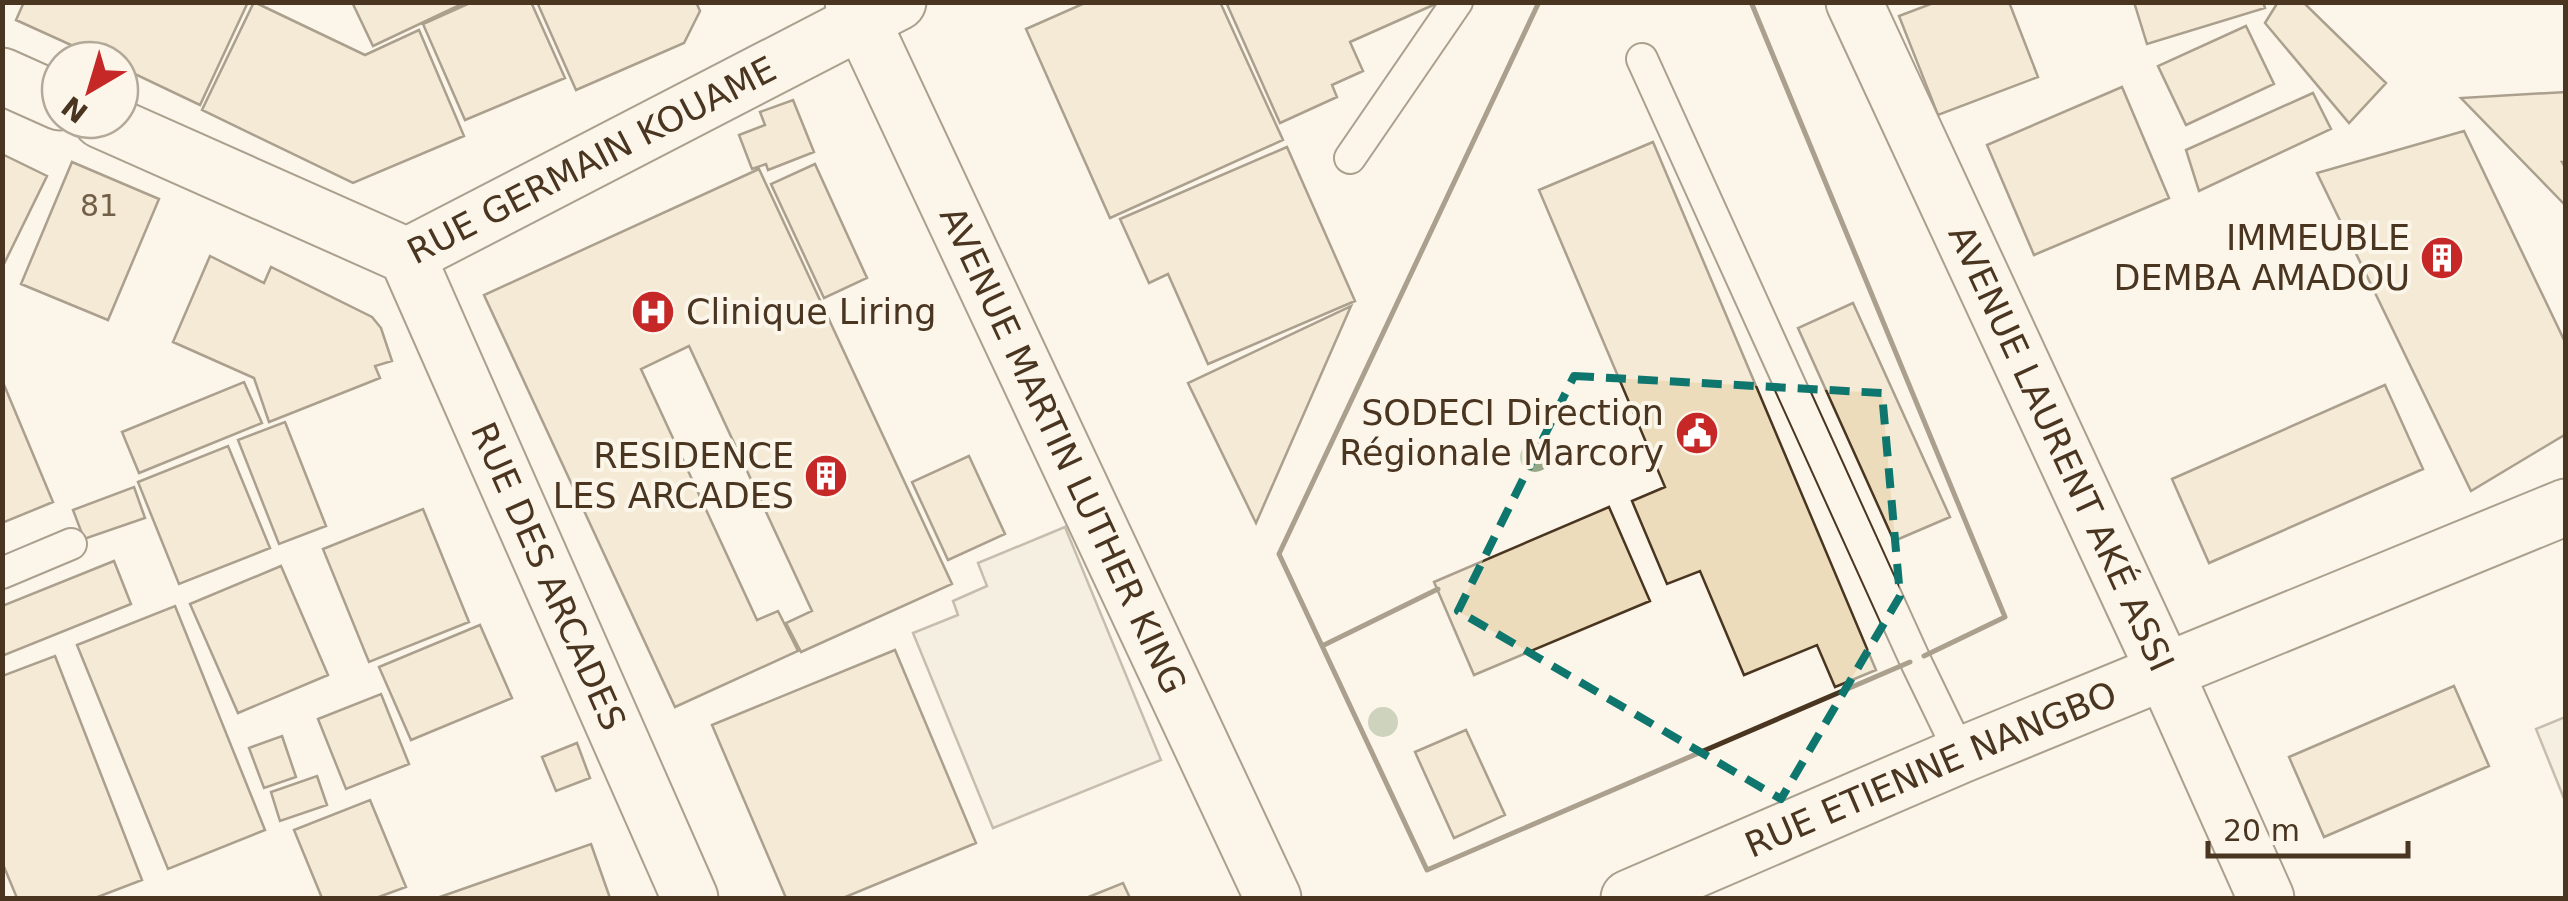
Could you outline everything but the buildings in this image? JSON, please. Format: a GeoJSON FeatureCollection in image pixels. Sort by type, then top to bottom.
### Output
{"type":"FeatureCollection","features":[{"type":"Feature","properties":{"kind":"street","name":"AVENUE LAURENT AKÉ ASSI"},"geometry":{"type":"LineString","coordinates":[[1854,2],[2266,898]]}},
{"type":"Feature","properties":{"kind":"street","name":"RUE GERMAIN KOUAME"},"geometry":{"type":"LineString","coordinates":[[140,137],[407,256],[870,8]]}},
{"type":"Feature","properties":{"kind":"street","name":"AVENUE MARTIN LUTHER KING"},"geometry":{"type":"LineString","coordinates":[[870,8],[1273,898]]}},
{"type":"Feature","properties":{"kind":"street"},"geometry":{"type":"LineString","coordinates":[[2,76],[40,93]]}},
{"type":"Feature","properties":{"kind":"street","name":"RUE DES ARCADES"},"geometry":{"type":"LineString","coordinates":[[407,256],[690,898]]}},
{"type":"Feature","properties":{"kind":"street","name":"RUE ETIENNE NANGBO"},"geometry":{"type":"LineString","coordinates":[[1629,898],[1961,755],[2566,507]]}},
{"type":"Feature","properties":{"kind":"lane"},"geometry":{"type":"LineString","coordinates":[[1350,158],[1457,2]]}},
{"type":"Feature","properties":{"kind":"lane"},"geometry":{"type":"LineString","coordinates":[[1642,59],[1961,755]]}},
{"type":"Feature","properties":{"kind":"lane"},"geometry":{"type":"LineString","coordinates":[[2,573],[72,544]]}},
{"type":"Feature","properties":{"kind":"highlighted area"},"geometry":{"type":"Polygon","coordinates":[[[1574,376],[1882,393],[1900,596],[1781,799],[1458,611],[1574,376]]]}},
{"type":"Feature","properties":{"kind":"shaded area"},"geometry":{"type":"Polygon","coordinates":[[[1065,527],[1161,760],[993,828],[913,633],[958,615],[953,601],[987,586],[978,563],[1065,527]]]}},
{"type":"Feature","properties":{"kind":"shaded area"},"geometry":{"type":"Polygon","coordinates":[[[2565,717],[2565,801],[2536,729],[2565,717]]]}},
{"type":"Feature","properties":{"kind":"wall"},"geometry":{"type":"LineString","coordinates":[[1539,2],[1279,554],[1427,870],[1910,662]]}},
{"type":"Feature","properties":{"kind":"wall"},"geometry":{"type":"LineString","coordinates":[[1751,2],[2005,617],[1924,656]]}},
{"type":"Feature","properties":{"kind":"wall"},"geometry":{"type":"LineString","coordinates":[[1322,646],[1438,589]]}},
{"type":"Feature","properties":{"kind":"place","name":"IMMEUBLE DEMBA AMADOU"},"geometry":{"type":"Point","coordinates":[2442,258]}},
{"type":"Feature","properties":{"kind":"place","name":"Clinique Liring"},"geometry":{"type":"Point","coordinates":[653,312]}},
{"type":"Feature","properties":{"kind":"place","name":"SODECI Direction Régionale Marcory"},"geometry":{"type":"Point","coordinates":[1697,433]}},
{"type":"Feature","properties":{"kind":"place","name":"RESIDENCE LES ARCADES"},"geometry":{"type":"Point","coordinates":[826,476]}}]}
